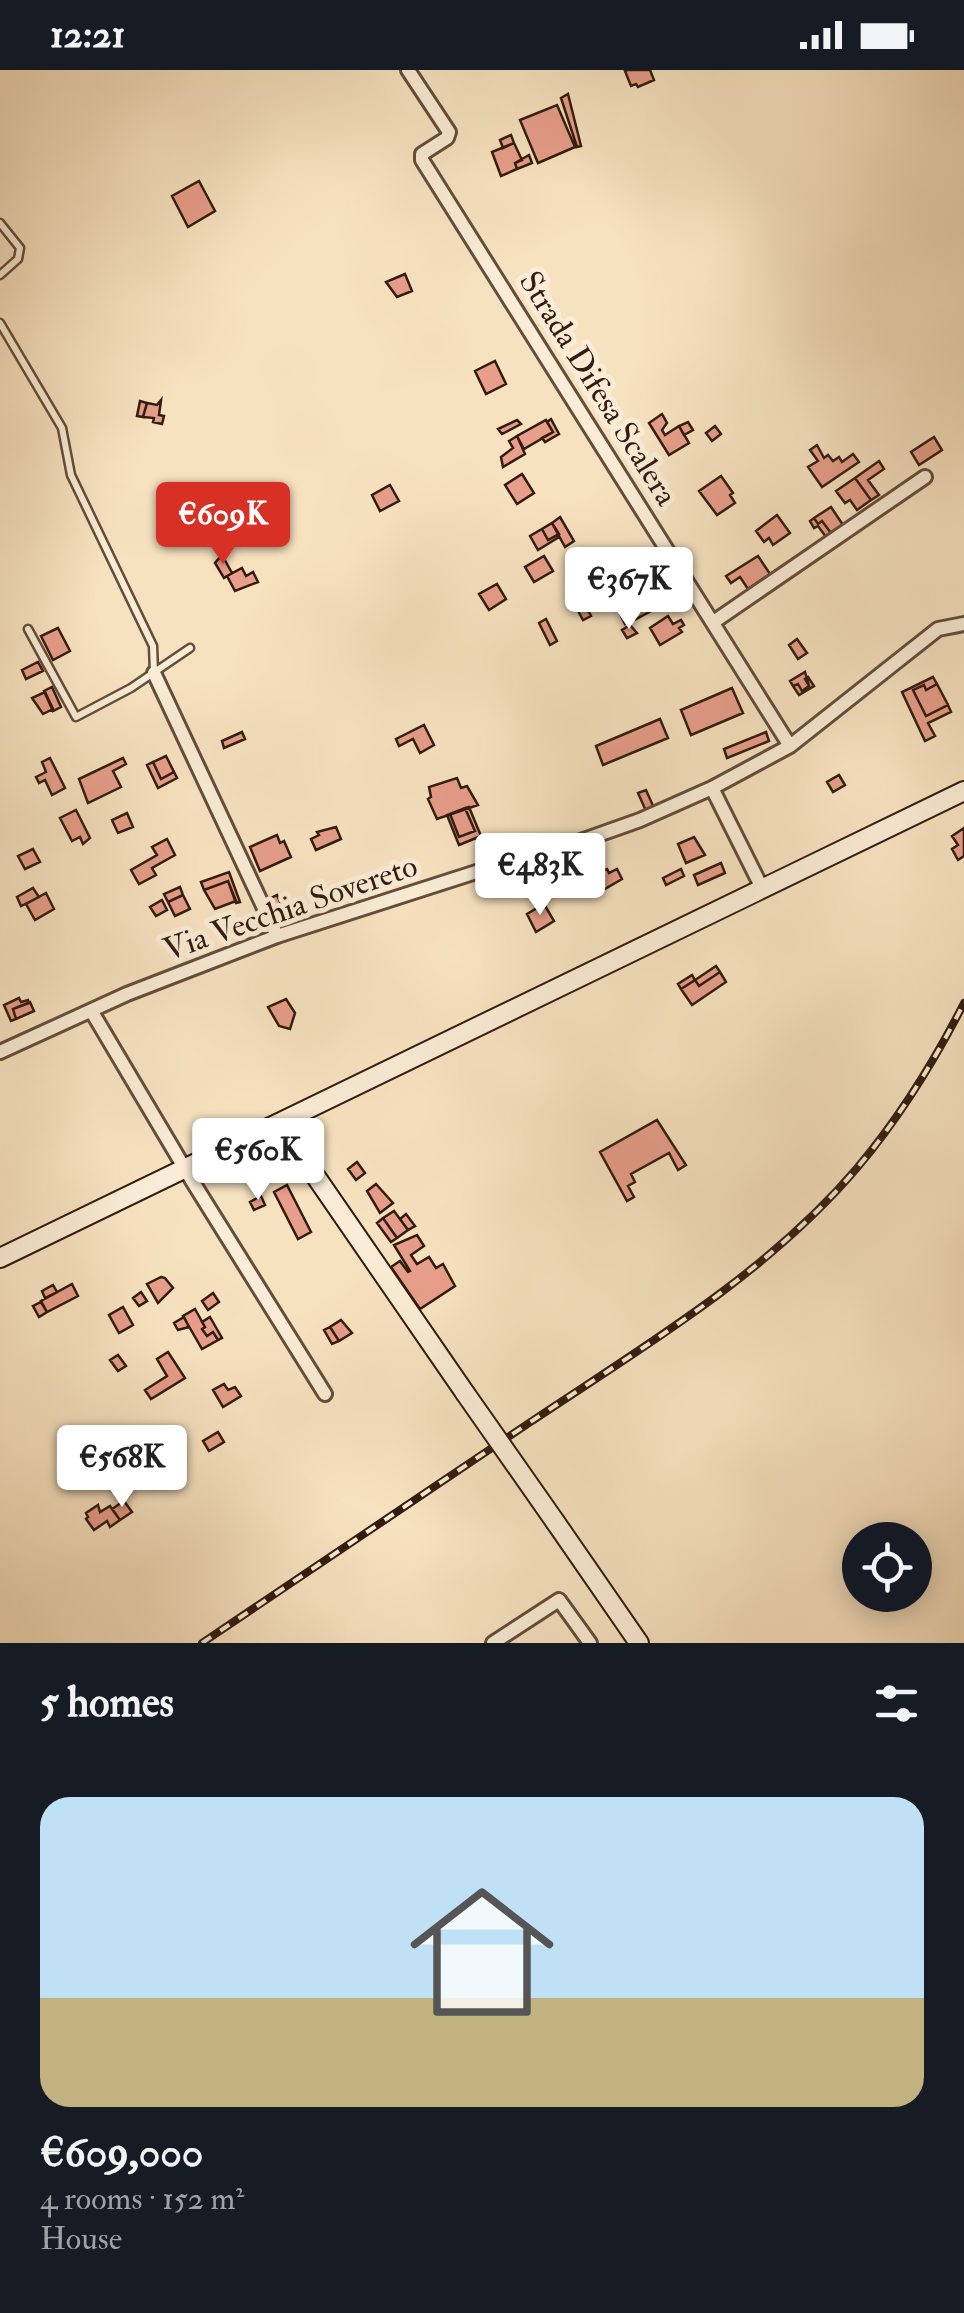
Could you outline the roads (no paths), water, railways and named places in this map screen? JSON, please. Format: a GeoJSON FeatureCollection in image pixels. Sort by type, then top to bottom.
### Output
{"type":"FeatureCollection","features":[{"type":"Feature","properties":{"kind":"main road"},"geometry":{"type":"LineString","coordinates":[[0,1258],[964,791]]}},
{"type":"Feature","properties":{"kind":"main road"},"geometry":{"type":"LineString","coordinates":[[288,1118],[303,1158]]}},
{"type":"Feature","properties":{"kind":"main road"},"geometry":{"type":"LineString","coordinates":[[270,1127],[303,1158],[640,1643]]}},
{"type":"Feature","properties":{"kind":"street","name":"Strada Difesa Scalera"},"geometry":{"type":"LineString","coordinates":[[408,70],[449,132],[447,138],[422,154],[422,160],[790,746]]}},
{"type":"Feature","properties":{"kind":"street"},"geometry":{"type":"LineString","coordinates":[[714,621],[925,477]]}},
{"type":"Feature","properties":{"kind":"street","name":"Via Vecchia Sovereto"},"geometry":{"type":"LineString","coordinates":[[0,1052],[277,936],[564,848],[640,820],[712,788],[790,746],[932,633],[951,624],[964,624]]}},
{"type":"Feature","properties":{"kind":"street"},"geometry":{"type":"LineString","coordinates":[[154,673],[277,936]]}},
{"type":"Feature","properties":{"kind":"street"},"geometry":{"type":"LineString","coordinates":[[712,788],[762,888]]}},
{"type":"Feature","properties":{"kind":"street"},"geometry":{"type":"LineString","coordinates":[[92,1012],[325,1394]]}},
{"type":"Feature","properties":{"kind":"street"},"geometry":{"type":"LineString","coordinates":[[493,1643],[558,1600],[590,1643]]}},
{"type":"Feature","properties":{"kind":"lane"},"geometry":{"type":"LineString","coordinates":[[0,223],[20,248],[18,259],[0,274]]}},
{"type":"Feature","properties":{"kind":"lane"},"geometry":{"type":"LineString","coordinates":[[0,323],[62,428],[71,475],[153,646],[154,673]]}},
{"type":"Feature","properties":{"kind":"lane"},"geometry":{"type":"LineString","coordinates":[[28,629],[76,717],[190,648]]}},
{"type":"Feature","properties":{"kind":"railway"},"geometry":{"type":"LineString","coordinates":[[202,1643],[660,1336],[784,1242],[857,1168],[888,1129],[964,1003]]}}]}
